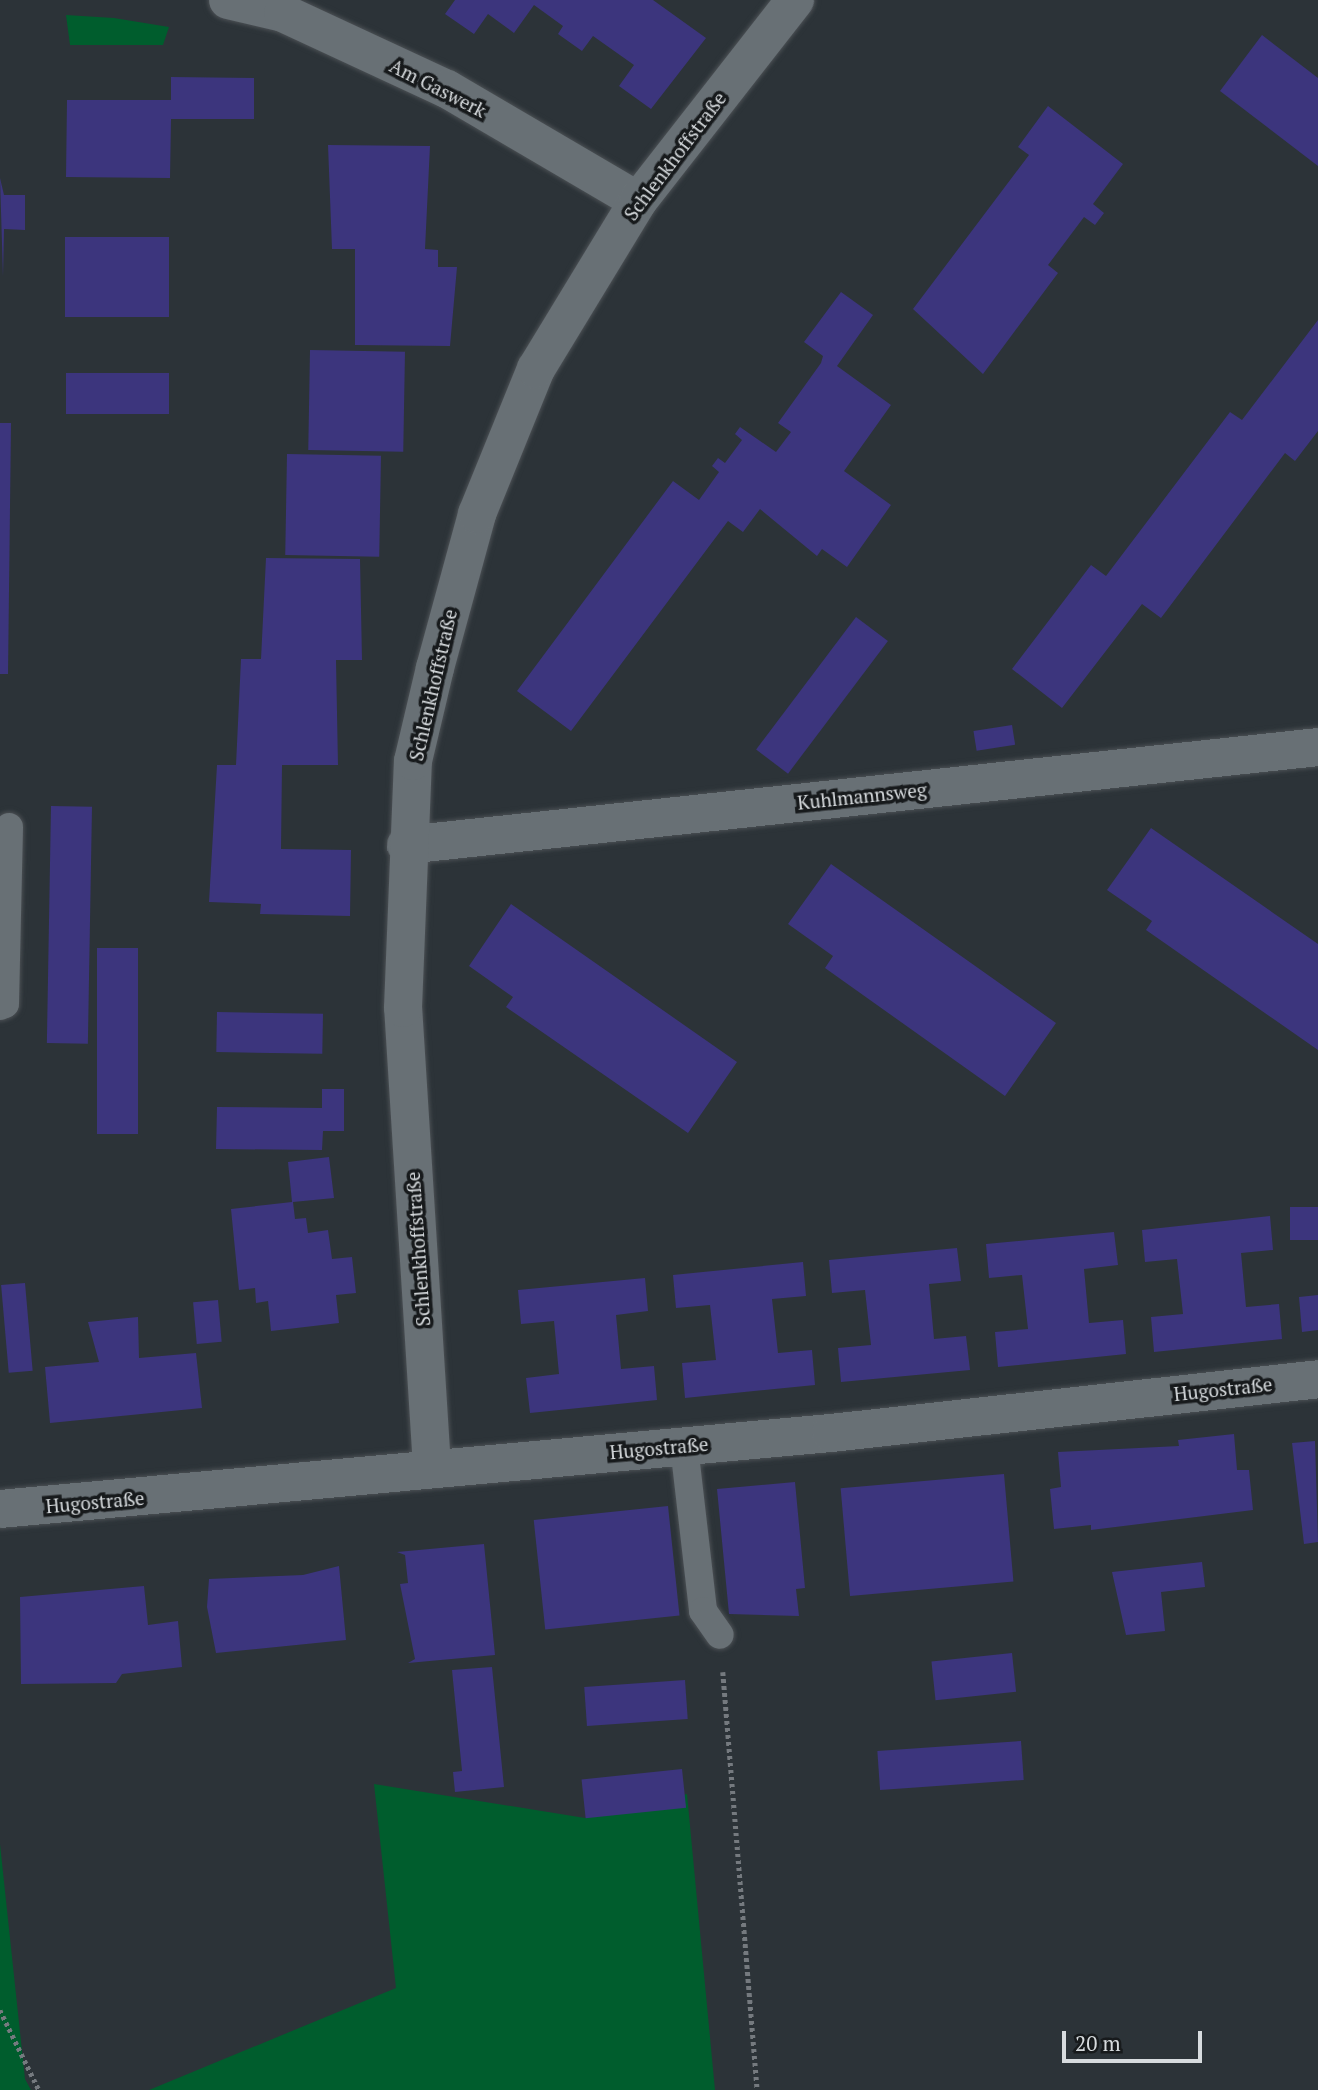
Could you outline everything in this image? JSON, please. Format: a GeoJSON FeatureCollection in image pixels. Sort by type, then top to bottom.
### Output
{"type":"FeatureCollection","features":[{"type":"Feature","properties":{"kind":"street","name":"Am Gaswerk"},"geometry":{"type":"LineString","coordinates":[[228,0],[283,13],[447,89],[638,201]]}},
{"type":"Feature","properties":{"kind":"street","name":"Schlenkhoffstraße"},"geometry":{"type":"LineString","coordinates":[[432,1467],[404,1008],[406,845],[413,761],[477,514],[536,369],[638,201],[795,0]]}},
{"type":"Feature","properties":{"kind":"street","name":"Kuhlmannsweg"},"geometry":{"type":"LineString","coordinates":[[406,845],[1318,747]]}},
{"type":"Feature","properties":{"kind":"street","name":"Hugostraße"},"geometry":{"type":"LineString","coordinates":[[0,1509],[432,1467],[684,1446],[1318,1379]]}},
{"type":"Feature","properties":{"kind":"lane"},"geometry":{"type":"LineString","coordinates":[[0,1006],[5,1004],[9,827]]}},
{"type":"Feature","properties":{"kind":"lane"},"geometry":{"type":"LineString","coordinates":[[684,1446],[703,1611],[720,1635]]}},
{"type":"Feature","properties":{"kind":"path"},"geometry":{"type":"LineString","coordinates":[[720,1635],[757,2090]]}},
{"type":"Feature","properties":{"kind":"path"},"geometry":{"type":"LineString","coordinates":[[0,2010],[39,2090]]}},
{"type":"Feature","properties":{"kind":"green space"},"geometry":{"type":"Polygon","coordinates":[[[66,15],[114,18],[169,27],[163,45],[70,45],[66,15]]]}},
{"type":"Feature","properties":{"kind":"green space"},"geometry":{"type":"Polygon","coordinates":[[[374,1784],[585,1818],[687,1794],[715,2090],[149,2090],[396,1988],[374,1784]]]}},
{"type":"Feature","properties":{"kind":"green space"},"geometry":{"type":"Polygon","coordinates":[[[0,1844],[25,2079],[31,2090],[0,2090],[0,1844]]]}},
{"type":"Feature","properties":{"kind":"building"},"geometry":{"type":"Polygon","coordinates":[[[455,0],[653,0],[706,38],[651,109],[619,86],[634,65],[593,36],[582,51],[558,34],[563,26],[534,5],[514,33],[488,14],[474,34],[445,14],[455,0]]]}},
{"type":"Feature","properties":{"kind":"building"},"geometry":{"type":"Polygon","coordinates":[[[1262,35],[1318,78],[1318,166],[1220,91],[1262,35]]]}},
{"type":"Feature","properties":{"kind":"building"},"geometry":{"type":"Polygon","coordinates":[[[171,77],[254,78],[254,119],[171,119],[170,178],[66,177],[67,100],[171,100],[171,77]]]}},
{"type":"Feature","properties":{"kind":"building"},"geometry":{"type":"Polygon","coordinates":[[[1048,106],[1123,164],[1093,204],[1104,213],[1095,225],[1084,217],[1048,265],[1058,273],[983,374],[913,309],[1029,155],[1018,147],[1048,106]]]}},
{"type":"Feature","properties":{"kind":"building"},"geometry":{"type":"Polygon","coordinates":[[[328,145],[430,146],[425,249],[438,250],[438,267],[457,267],[450,346],[355,345],[355,249],[332,249],[328,145]]]}},
{"type":"Feature","properties":{"kind":"building"},"geometry":{"type":"Polygon","coordinates":[[[0,178],[4,195],[25,195],[25,230],[4,229],[3,277],[0,178]]]}},
{"type":"Feature","properties":{"kind":"building"},"geometry":{"type":"Polygon","coordinates":[[[65,237],[169,237],[169,317],[65,317],[65,237]]]}},
{"type":"Feature","properties":{"kind":"building"},"geometry":{"type":"Polygon","coordinates":[[[841,292],[873,315],[837,366],[891,405],[844,471],[891,505],[847,567],[822,549],[817,556],[760,509],[743,532],[728,521],[571,731],[517,691],[673,481],[699,500],[719,472],[712,466],[718,458],[725,463],[742,440],[735,434],[740,427],[776,452],[791,432],[778,423],[821,363],[823,356],[804,342],[841,292]]]}},
{"type":"Feature","properties":{"kind":"building"},"geometry":{"type":"Polygon","coordinates":[[[1318,320],[1318,431],[1295,461],[1285,453],[1161,618],[1142,604],[1062,708],[1012,669],[1091,565],[1106,576],[1230,412],[1242,420],[1318,320]]]}},
{"type":"Feature","properties":{"kind":"building"},"geometry":{"type":"Polygon","coordinates":[[[310,350],[405,352],[403,452],[308,450],[310,350]]]}},
{"type":"Feature","properties":{"kind":"building"},"geometry":{"type":"Polygon","coordinates":[[[66,373],[169,373],[169,414],[66,414],[66,373]]]}},
{"type":"Feature","properties":{"kind":"building"},"geometry":{"type":"Polygon","coordinates":[[[0,423],[11,423],[8,674],[0,674],[0,423]]]}},
{"type":"Feature","properties":{"kind":"building"},"geometry":{"type":"Polygon","coordinates":[[[287,454],[381,456],[379,557],[285,555],[287,454]]]}},
{"type":"Feature","properties":{"kind":"building"},"geometry":{"type":"Polygon","coordinates":[[[266,558],[360,559],[362,660],[336,660],[338,765],[282,765],[281,849],[351,850],[350,916],[260,914],[261,904],[209,902],[217,765],[236,765],[241,659],[261,659],[266,558]]]}},
{"type":"Feature","properties":{"kind":"building"},"geometry":{"type":"Polygon","coordinates":[[[856,617],[888,641],[788,774],[756,750],[856,617]]]}},
{"type":"Feature","properties":{"kind":"building"},"geometry":{"type":"Polygon","coordinates":[[[1012,725],[1015,745],[977,751],[973,731],[1012,725]]]}},
{"type":"Feature","properties":{"kind":"building"},"geometry":{"type":"Polygon","coordinates":[[[51,806],[92,807],[88,1044],[47,1043],[51,806]]]}},
{"type":"Feature","properties":{"kind":"building"},"geometry":{"type":"Polygon","coordinates":[[[1151,828],[1318,944],[1318,1050],[1146,930],[1152,921],[1107,890],[1151,828]]]}},
{"type":"Feature","properties":{"kind":"building"},"geometry":{"type":"Polygon","coordinates":[[[831,864],[1056,1023],[1005,1096],[825,968],[833,956],[788,924],[831,864]]]}},
{"type":"Feature","properties":{"kind":"building"},"geometry":{"type":"Polygon","coordinates":[[[511,904],[737,1062],[688,1133],[506,1007],[513,997],[469,966],[511,904]]]}},
{"type":"Feature","properties":{"kind":"building"},"geometry":{"type":"Polygon","coordinates":[[[97,948],[138,948],[138,1134],[97,1134],[97,948]]]}},
{"type":"Feature","properties":{"kind":"building"},"geometry":{"type":"Polygon","coordinates":[[[217,1012],[323,1014],[322,1054],[216,1052],[217,1012]]]}},
{"type":"Feature","properties":{"kind":"building"},"geometry":{"type":"Polygon","coordinates":[[[322,1089],[344,1089],[344,1131],[323,1131],[322,1150],[216,1149],[217,1107],[322,1108],[322,1089]]]}},
{"type":"Feature","properties":{"kind":"building"},"geometry":{"type":"Polygon","coordinates":[[[329,1157],[334,1198],[293,1202],[295,1219],[306,1218],[308,1233],[328,1230],[332,1259],[352,1257],[356,1293],[336,1295],[339,1323],[271,1331],[268,1301],[256,1303],[255,1288],[239,1290],[231,1209],[292,1202],[288,1162],[329,1157]]]}},
{"type":"Feature","properties":{"kind":"building"},"geometry":{"type":"Polygon","coordinates":[[[1290,1207],[1318,1207],[1318,1240],[1290,1240],[1290,1207]]]}},
{"type":"Feature","properties":{"kind":"building"},"geometry":{"type":"Polygon","coordinates":[[[1270,1216],[1273,1250],[1241,1253],[1246,1307],[1279,1304],[1282,1339],[1154,1352],[1151,1317],[1183,1314],[1177,1259],[1145,1262],[1142,1230],[1270,1216]]]}},
{"type":"Feature","properties":{"kind":"building"},"geometry":{"type":"Polygon","coordinates":[[[1114,1232],[1118,1265],[1084,1269],[1089,1323],[1123,1320],[1126,1354],[998,1367],[995,1332],[1028,1329],[1022,1275],[989,1278],[986,1244],[1114,1232]]]}},
{"type":"Feature","properties":{"kind":"building"},"geometry":{"type":"Polygon","coordinates":[[[957,1248],[961,1281],[929,1284],[934,1339],[966,1336],[970,1370],[841,1382],[838,1348],[871,1345],[865,1290],[832,1293],[829,1260],[957,1248]]]}},
{"type":"Feature","properties":{"kind":"building"},"geometry":{"type":"Polygon","coordinates":[[[803,1262],[806,1296],[772,1299],[778,1353],[812,1350],[815,1385],[685,1398],[682,1363],[716,1360],[710,1305],[676,1308],[673,1275],[803,1262]]]}},
{"type":"Feature","properties":{"kind":"building"},"geometry":{"type":"Polygon","coordinates":[[[645,1278],[648,1311],[616,1315],[621,1369],[654,1366],[657,1400],[530,1413],[526,1378],[559,1374],[554,1321],[521,1324],[518,1290],[645,1278]]]}},
{"type":"Feature","properties":{"kind":"building"},"geometry":{"type":"Polygon","coordinates":[[[25,1283],[33,1371],[9,1373],[1,1285],[25,1283]]]}},
{"type":"Feature","properties":{"kind":"building"},"geometry":{"type":"Polygon","coordinates":[[[1318,1295],[1318,1330],[1302,1332],[1299,1297],[1318,1295]]]}},
{"type":"Feature","properties":{"kind":"building"},"geometry":{"type":"Polygon","coordinates":[[[218,1300],[222,1342],[197,1344],[193,1302],[218,1300]]]}},
{"type":"Feature","properties":{"kind":"building"},"geometry":{"type":"Polygon","coordinates":[[[138,1317],[139,1358],[196,1353],[202,1408],[50,1423],[45,1367],[99,1362],[88,1322],[138,1317]]]}},
{"type":"Feature","properties":{"kind":"building"},"geometry":{"type":"Polygon","coordinates":[[[1234,1434],[1237,1470],[1249,1470],[1253,1510],[1091,1530],[1091,1525],[1054,1529],[1050,1489],[1061,1487],[1058,1452],[1179,1446],[1178,1440],[1234,1434]]]}},
{"type":"Feature","properties":{"kind":"building"},"geometry":{"type":"Polygon","coordinates":[[[1315,1441],[1318,1542],[1304,1544],[1292,1443],[1315,1441]]]}},
{"type":"Feature","properties":{"kind":"building"},"geometry":{"type":"Polygon","coordinates":[[[1004,1474],[1013,1582],[850,1596],[841,1488],[1004,1474]]]}},
{"type":"Feature","properties":{"kind":"building"},"geometry":{"type":"Polygon","coordinates":[[[795,1482],[805,1588],[796,1589],[799,1616],[729,1614],[717,1489],[795,1482]]]}},
{"type":"Feature","properties":{"kind":"building"},"geometry":{"type":"Polygon","coordinates":[[[668,1506],[679,1615],[545,1630],[534,1520],[668,1506]]]}},
{"type":"Feature","properties":{"kind":"building"},"geometry":{"type":"Polygon","coordinates":[[[484,1544],[495,1655],[408,1663],[415,1659],[400,1584],[408,1583],[405,1555],[397,1552],[484,1544]]]}},
{"type":"Feature","properties":{"kind":"building"},"geometry":{"type":"Polygon","coordinates":[[[1202,1562],[1205,1587],[1161,1592],[1165,1631],[1126,1635],[1112,1572],[1202,1562]]]}},
{"type":"Feature","properties":{"kind":"building"},"geometry":{"type":"Polygon","coordinates":[[[339,1566],[346,1640],[216,1653],[207,1607],[209,1579],[303,1575],[339,1566]]]}},
{"type":"Feature","properties":{"kind":"building"},"geometry":{"type":"Polygon","coordinates":[[[144,1586],[148,1625],[178,1621],[182,1667],[122,1674],[116,1683],[21,1684],[20,1597],[144,1586]]]}},
{"type":"Feature","properties":{"kind":"building"},"geometry":{"type":"Polygon","coordinates":[[[1012,1653],[1016,1692],[936,1700],[931,1661],[1012,1653]]]}},
{"type":"Feature","properties":{"kind":"building"},"geometry":{"type":"Polygon","coordinates":[[[492,1667],[504,1787],[455,1792],[453,1772],[462,1771],[452,1670],[492,1667]]]}},
{"type":"Feature","properties":{"kind":"building"},"geometry":{"type":"Polygon","coordinates":[[[685,1680],[688,1719],[587,1726],[584,1687],[685,1680]]]}},
{"type":"Feature","properties":{"kind":"building"},"geometry":{"type":"Polygon","coordinates":[[[1021,1741],[1024,1780],[880,1790],[877,1751],[1021,1741]]]}},
{"type":"Feature","properties":{"kind":"building"},"geometry":{"type":"Polygon","coordinates":[[[682,1769],[686,1808],[586,1818],[582,1780],[682,1769]]]}}]}
